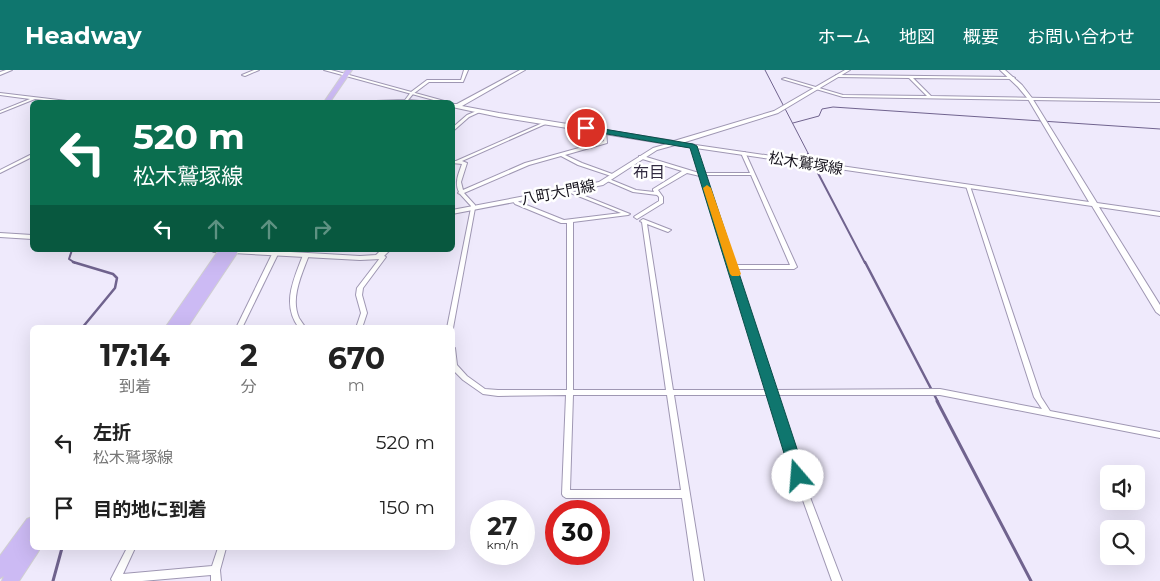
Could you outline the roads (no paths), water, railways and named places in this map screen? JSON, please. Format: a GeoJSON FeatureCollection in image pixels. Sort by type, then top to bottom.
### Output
{"type":"FeatureCollection","features":[{"type":"Feature","properties":{"kind":"highway"},"geometry":{"type":"LineString","coordinates":[[329,100],[350,73]]}},
{"type":"Feature","properties":{"kind":"highway"},"geometry":{"type":"LineString","coordinates":[[334,100],[350,73]]}},
{"type":"Feature","properties":{"kind":"highway"},"geometry":{"type":"LineString","coordinates":[[172,325],[225,252]]}},
{"type":"Feature","properties":{"kind":"highway"},"geometry":{"type":"LineString","coordinates":[[183,325],[225,252]]}},
{"type":"Feature","properties":{"kind":"highway"},"geometry":{"type":"LineString","coordinates":[[10,581],[30,531]]}},
{"type":"Feature","properties":{"kind":"highway"},"geometry":{"type":"LineString","coordinates":[[0,560],[26,545]]}},
{"type":"Feature","properties":{"kind":"highway"},"geometry":{"type":"LineString","coordinates":[[0,570],[26,545]]}},
{"type":"Feature","properties":{"kind":"main road"},"geometry":{"type":"LineString","coordinates":[[0,74],[10,70]]}},
{"type":"Feature","properties":{"kind":"main road"},"geometry":{"type":"LineString","coordinates":[[326,70],[350,73],[438,100]]}},
{"type":"Feature","properties":{"kind":"main road"},"geometry":{"type":"LineString","coordinates":[[455,105],[523,70]]}},
{"type":"Feature","properties":{"kind":"main road","name":"八町大門線"},"geometry":{"type":"LineString","coordinates":[[455,211],[601,184],[655,149],[776,112],[848,70]]}},
{"type":"Feature","properties":{"kind":"main road","name":"松木鷲塚線"},"geometry":{"type":"LineString","coordinates":[[455,106],[693,146],[1094,204]]}},
{"type":"Feature","properties":{"kind":"main road"},"geometry":{"type":"LineString","coordinates":[[0,235],[30,237]]}},
{"type":"Feature","properties":{"kind":"main road"},"geometry":{"type":"LineString","coordinates":[[276,252],[360,258],[383,253]]}},
{"type":"Feature","properties":{"kind":"street"},"geometry":{"type":"LineString","coordinates":[[244,75],[256,70]]}},
{"type":"Feature","properties":{"kind":"street"},"geometry":{"type":"LineString","coordinates":[[407,100],[412,93],[428,81],[462,81],[466,70]]}},
{"type":"Feature","properties":{"kind":"street"},"geometry":{"type":"LineString","coordinates":[[1002,70],[1013,78],[1030,99],[1160,312]]}},
{"type":"Feature","properties":{"kind":"street"},"geometry":{"type":"LineString","coordinates":[[836,76],[1013,78]]}},
{"type":"Feature","properties":{"kind":"street"},"geometry":{"type":"LineString","coordinates":[[910,77],[930,97]]}},
{"type":"Feature","properties":{"kind":"street"},"geometry":{"type":"LineString","coordinates":[[784,79],[843,96],[1160,100]]}},
{"type":"Feature","properties":{"kind":"street"},"geometry":{"type":"LineString","coordinates":[[0,94],[51,100]]}},
{"type":"Feature","properties":{"kind":"street"},"geometry":{"type":"LineString","coordinates":[[0,112],[35,98]]}},
{"type":"Feature","properties":{"kind":"street"},"geometry":{"type":"LineString","coordinates":[[455,128],[468,116],[480,111]]}},
{"type":"Feature","properties":{"kind":"street"},"geometry":{"type":"LineString","coordinates":[[455,162],[548,122]]}},
{"type":"Feature","properties":{"kind":"street"},"geometry":{"type":"LineString","coordinates":[[460,193],[526,164],[606,142],[604,131]]}},
{"type":"Feature","properties":{"kind":"street"},"geometry":{"type":"LineString","coordinates":[[693,146],[804,492],[837,581]]}},
{"type":"Feature","properties":{"kind":"street"},"geometry":{"type":"LineString","coordinates":[[733,267],[794,267],[743,153]]}},
{"type":"Feature","properties":{"kind":"street"},"geometry":{"type":"LineString","coordinates":[[562,154],[635,190],[659,194]]}},
{"type":"Feature","properties":{"kind":"street"},"geometry":{"type":"LineString","coordinates":[[0,172],[30,157]]}},
{"type":"Feature","properties":{"kind":"street"},"geometry":{"type":"LineString","coordinates":[[641,157],[686,171],[703,174],[753,174]]}},
{"type":"Feature","properties":{"kind":"street"},"geometry":{"type":"LineString","coordinates":[[451,325],[472,208],[460,193],[458,184],[465,163],[455,162]]}},
{"type":"Feature","properties":{"kind":"street"},"geometry":{"type":"LineString","coordinates":[[637,217],[661,202],[659,194],[655,190],[686,171]]}},
{"type":"Feature","properties":{"kind":"street"},"geometry":{"type":"LineString","coordinates":[[968,186],[1038,397],[1048,413]]}},
{"type":"Feature","properties":{"kind":"street"},"geometry":{"type":"LineString","coordinates":[[570,191],[668,230]]}},
{"type":"Feature","properties":{"kind":"street"},"geometry":{"type":"LineString","coordinates":[[514,200],[517,203],[563,222],[628,214]]}},
{"type":"Feature","properties":{"kind":"street","name":"松木鷲塚線"},"geometry":{"type":"LineString","coordinates":[[1094,204],[1160,214]]}},
{"type":"Feature","properties":{"kind":"street"},"geometry":{"type":"LineString","coordinates":[[570,221],[570,394],[566,494],[686,494]]}},
{"type":"Feature","properties":{"kind":"street"},"geometry":{"type":"LineString","coordinates":[[644,222],[699,581]]}},
{"type":"Feature","properties":{"kind":"street"},"geometry":{"type":"LineString","coordinates":[[240,325],[276,252]]}},
{"type":"Feature","properties":{"kind":"street"},"geometry":{"type":"LineString","coordinates":[[360,325],[364,313],[359,295],[360,288],[383,257],[383,253]]}},
{"type":"Feature","properties":{"kind":"street"},"geometry":{"type":"LineString","coordinates":[[300,325],[295,316],[292,295],[306,255]]}},
{"type":"Feature","properties":{"kind":"street"},"geometry":{"type":"LineString","coordinates":[[455,367],[465,378],[483,391],[498,393],[940,392],[1160,435]]}},
{"type":"Feature","properties":{"kind":"street"},"geometry":{"type":"LineString","coordinates":[[115,580],[130,550]]}},
{"type":"Feature","properties":{"kind":"street"},"geometry":{"type":"LineString","coordinates":[[216,581],[215,570],[221,550]]}},
{"type":"Feature","properties":{"kind":"street"},"geometry":{"type":"LineString","coordinates":[[115,580],[215,570]]}},
{"type":"Feature","properties":{"kind":"waterway"},"geometry":{"type":"LineString","coordinates":[[765,70],[809,155]]}},
{"type":"Feature","properties":{"kind":"waterway"},"geometry":{"type":"LineString","coordinates":[[793,123],[819,116],[822,109],[833,107],[1160,129]]}},
{"type":"Feature","properties":{"kind":"waterway"},"geometry":{"type":"LineString","coordinates":[[808,154],[865,263]]}},
{"type":"Feature","properties":{"kind":"waterway"},"geometry":{"type":"LineString","coordinates":[[71,252],[69,259],[74,262]]}},
{"type":"Feature","properties":{"kind":"waterway"},"geometry":{"type":"LineString","coordinates":[[74,262],[113,274],[117,278],[115,288],[84,325]]}},
{"type":"Feature","properties":{"kind":"waterway"},"geometry":{"type":"LineString","coordinates":[[865,262],[938,402]]}},
{"type":"Feature","properties":{"kind":"waterway"},"geometry":{"type":"LineString","coordinates":[[937,401],[1031,581]]}},
{"type":"Feature","properties":{"kind":"waterway"},"geometry":{"type":"LineString","coordinates":[[53,581],[61,550]]}},
{"type":"Feature","properties":{"kind":"district","name":"布目"},"geometry":{"type":"Point","coordinates":[649,172]}}]}
